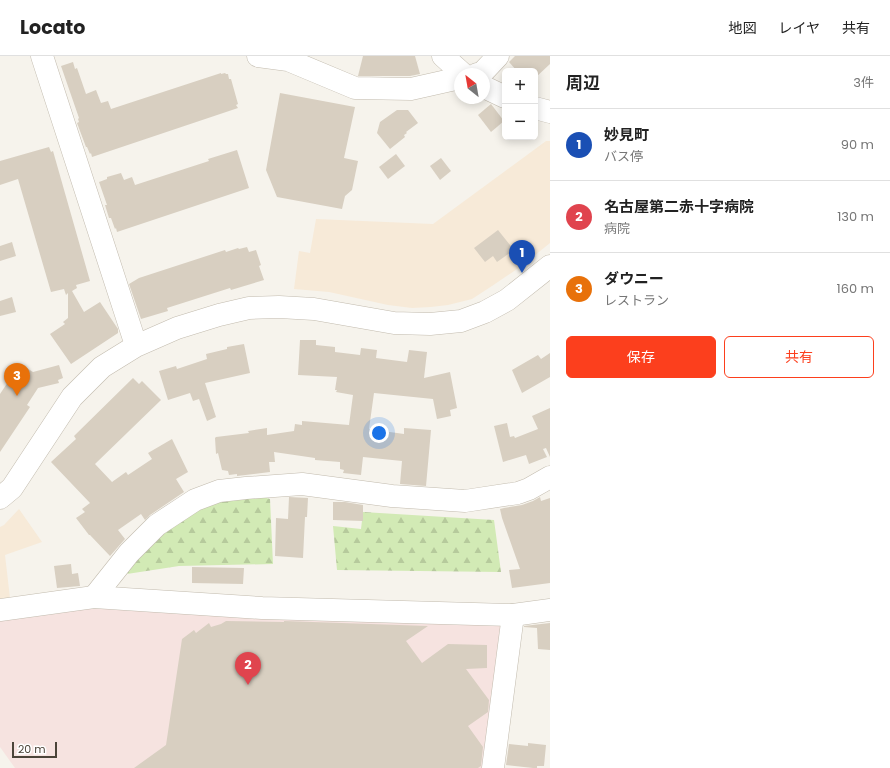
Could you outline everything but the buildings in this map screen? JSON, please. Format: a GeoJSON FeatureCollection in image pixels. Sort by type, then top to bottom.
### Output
{"type":"FeatureCollection","features":[{"type":"Feature","properties":{"kind":"street"},"geometry":{"type":"LineString","coordinates":[[42,56],[133,336]]}},
{"type":"Feature","properties":{"kind":"street"},"geometry":{"type":"LineString","coordinates":[[258,56],[288,60],[355,88],[411,89],[454,79]]}},
{"type":"Feature","properties":{"kind":"street"},"geometry":{"type":"LineString","coordinates":[[442,56],[456,68]]}},
{"type":"Feature","properties":{"kind":"street"},"geometry":{"type":"LineString","coordinates":[[487,68],[498,56]]}},
{"type":"Feature","properties":{"kind":"street"},"geometry":{"type":"LineString","coordinates":[[490,89],[502,95]]}},
{"type":"Feature","properties":{"kind":"street"},"geometry":{"type":"LineString","coordinates":[[538,109],[550,112]]}},
{"type":"Feature","properties":{"kind":"street"},"geometry":{"type":"LineString","coordinates":[[0,498],[12,488],[72,397],[102,367],[136,346],[177,328],[212,317],[249,308],[279,307],[314,309],[394,323],[430,324],[461,321],[485,312],[506,300],[550,266]]}},
{"type":"Feature","properties":{"kind":"street"},"geometry":{"type":"LineString","coordinates":[[94,596],[129,553],[158,525],[195,500],[219,491],[302,484],[392,496],[464,501],[518,493],[530,489],[550,477]]}},
{"type":"Feature","properties":{"kind":"street"},"geometry":{"type":"LineString","coordinates":[[0,610],[94,596],[262,608],[513,615],[550,610]]}},
{"type":"Feature","properties":{"kind":"street"},"geometry":{"type":"LineString","coordinates":[[493,768],[513,615]]}},
{"type":"Feature","properties":{"kind":"shaded area"},"geometry":{"type":"Polygon","coordinates":[[[546,141],[550,141],[550,243],[523,265],[472,299],[448,305],[412,308],[388,305],[329,292],[294,289],[299,251],[310,253],[316,219],[433,224],[546,141]]]}},
{"type":"Feature","properties":{"kind":"shaded area"},"geometry":{"type":"Polygon","coordinates":[[[19,509],[42,542],[5,555],[10,598],[0,599],[0,527],[4,525],[19,509]]]}},
{"type":"Feature","properties":{"kind":"shaded area"},"geometry":{"type":"Polygon","coordinates":[[[89,608],[502,622],[490,768],[15,768],[0,747],[0,616],[89,608]]]}},
{"type":"Feature","properties":{"kind":"green space"},"geometry":{"type":"Polygon","coordinates":[[[260,496],[270,499],[273,564],[179,566],[127,574],[142,552],[188,514],[208,503],[260,496]]]}},
{"type":"Feature","properties":{"kind":"green space"},"geometry":{"type":"Polygon","coordinates":[[[363,512],[494,520],[501,572],[337,570],[333,526],[361,529],[363,512]]]}},
{"type":"Feature","properties":{"kind":"place","name":"妙見町"},"geometry":{"type":"Point","coordinates":[522,273]}},
{"type":"Feature","properties":{"kind":"place","name":"ダウニー"},"geometry":{"type":"Point","coordinates":[17,396]}},
{"type":"Feature","properties":{"kind":"place","name":"名古屋第二赤十字病院"},"geometry":{"type":"Point","coordinates":[248,685]}}]}
